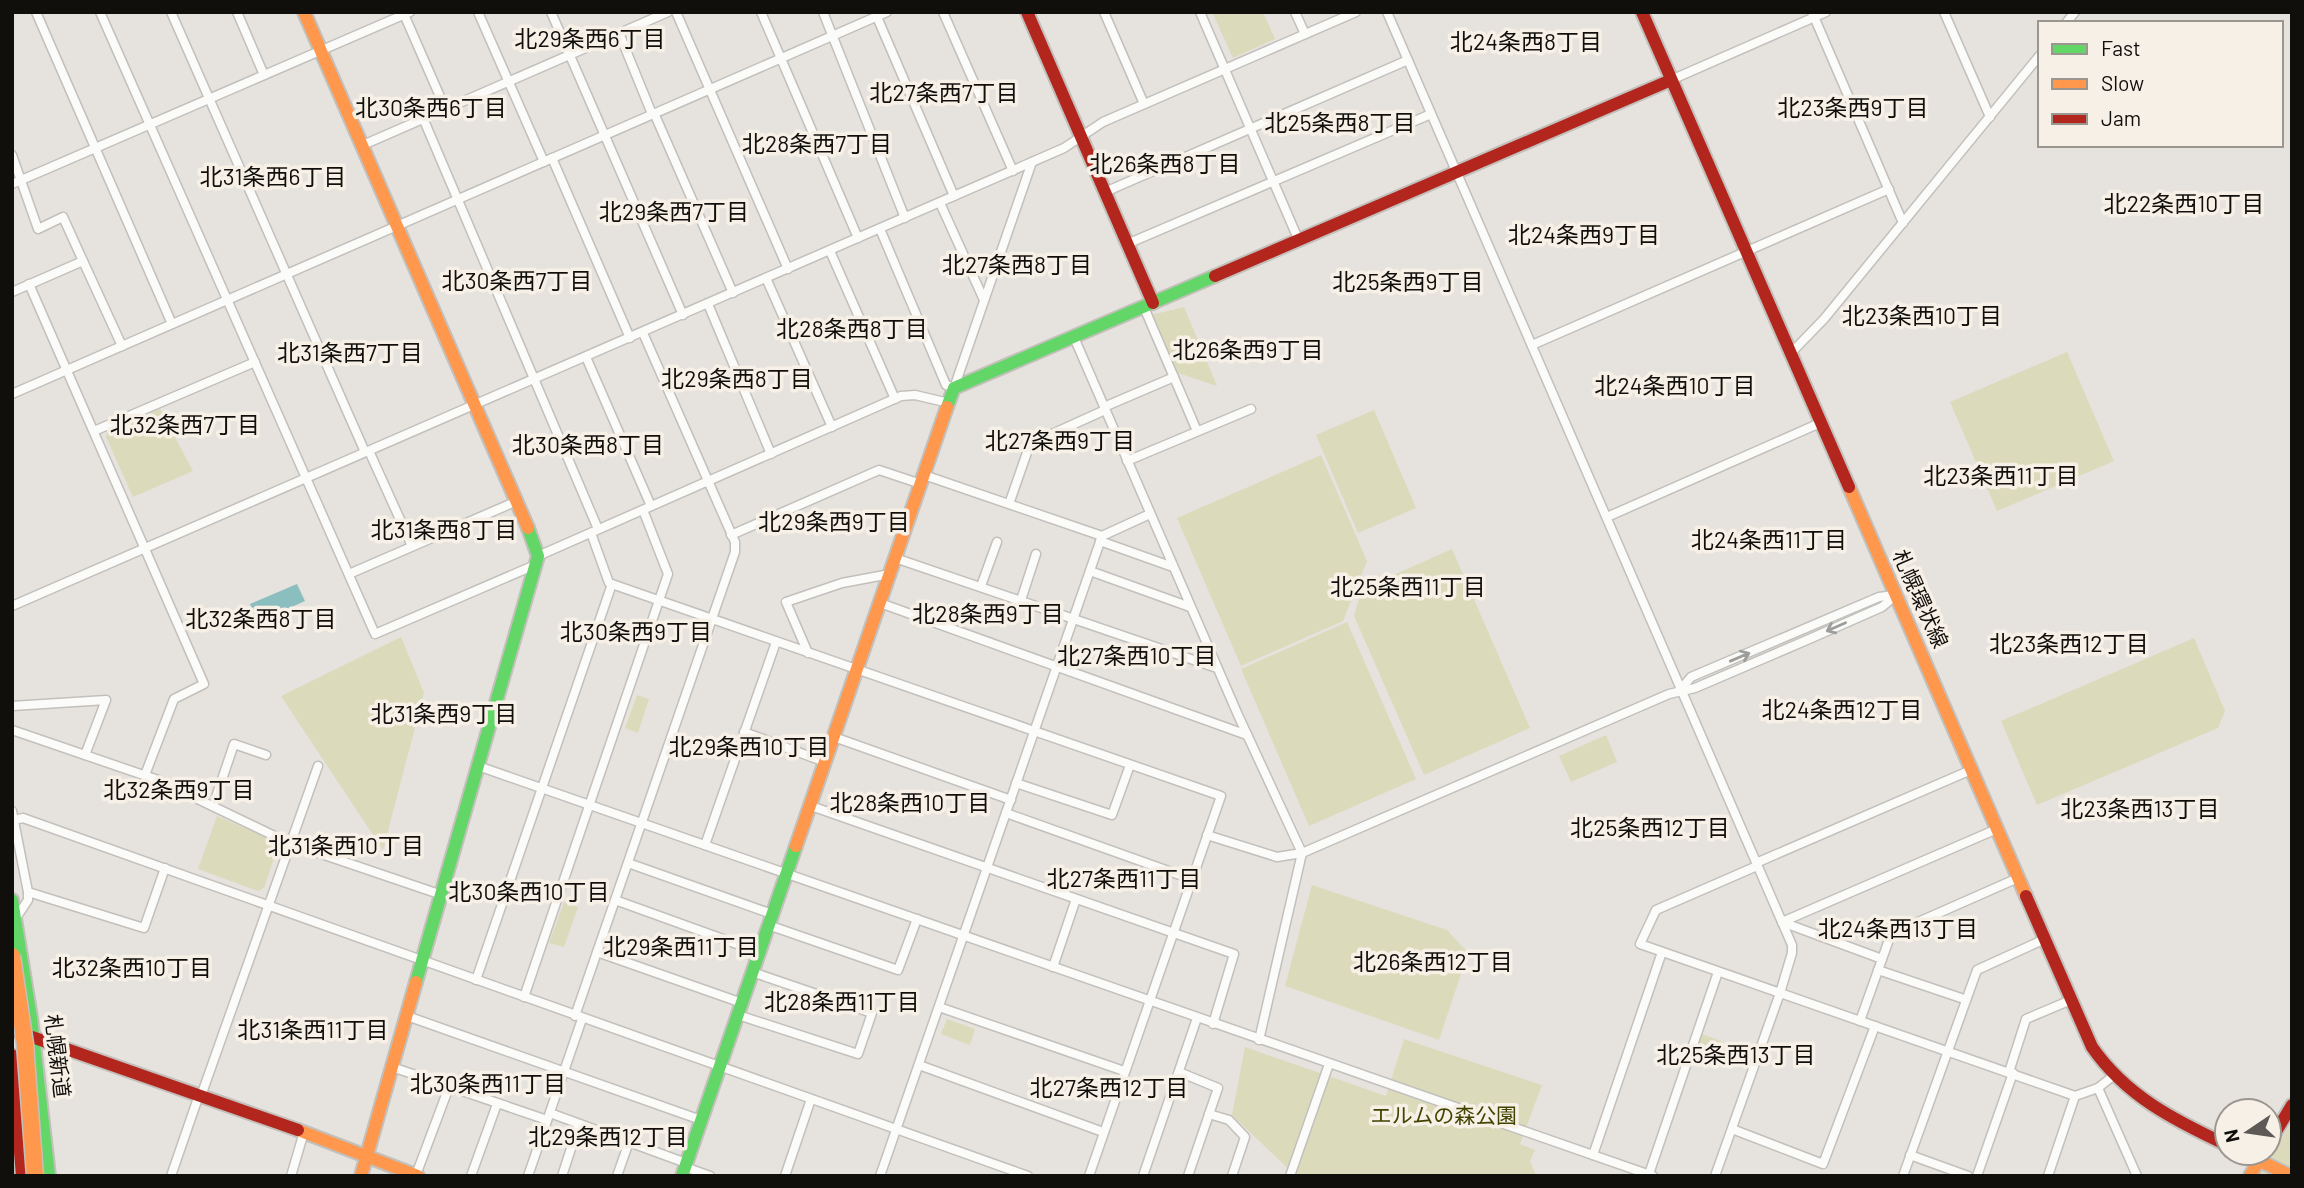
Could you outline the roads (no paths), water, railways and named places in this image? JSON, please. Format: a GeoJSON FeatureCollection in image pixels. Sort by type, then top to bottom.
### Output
{"type":"FeatureCollection","features":[{"type":"Feature","properties":{"kind":"main road"},"geometry":{"type":"LineString","coordinates":[[304,12],[536,542],[537,561],[361,1176]]}},
{"type":"Feature","properties":{"kind":"main road"},"geometry":{"type":"LineString","coordinates":[[1027,12],[1128,244],[1148,304]]}},
{"type":"Feature","properties":{"kind":"main road","name":"札幌環状線"},"geometry":{"type":"LineString","coordinates":[[1642,12],[2092,1047],[2113,1076],[2144,1103],[2213,1138]]}},
{"type":"Feature","properties":{"kind":"main road"},"geometry":{"type":"LineString","coordinates":[[685,1169],[951,396],[1073,335],[1299,241],[1671,80]]}},
{"type":"Feature","properties":{"kind":"main road","name":"札幌新道"},"geometry":{"type":"LineString","coordinates":[[12,900],[34,1038],[49,1176]]}},
{"type":"Feature","properties":{"kind":"main road"},"geometry":{"type":"LineString","coordinates":[[12,956],[26,1044],[34,1176]]}},
{"type":"Feature","properties":{"kind":"main road"},"geometry":{"type":"LineString","coordinates":[[12,1030],[304,1132],[417,1175]]}},
{"type":"Feature","properties":{"kind":"main road"},"geometry":{"type":"LineString","coordinates":[[12,1055],[22,1176]]}},
{"type":"Feature","properties":{"kind":"main road"},"geometry":{"type":"LineString","coordinates":[[2276,1167],[2291,1176]]}},
{"type":"Feature","properties":{"kind":"street"},"geometry":{"type":"LineString","coordinates":[[36,12],[172,324]]}},
{"type":"Feature","properties":{"kind":"street"},"geometry":{"type":"LineString","coordinates":[[100,12],[375,634],[537,561],[594,531],[895,400],[915,395],[951,396]]}},
{"type":"Feature","properties":{"kind":"street"},"geometry":{"type":"LineString","coordinates":[[171,12],[412,546]]}},
{"type":"Feature","properties":{"kind":"street"},"geometry":{"type":"LineString","coordinates":[[237,12],[264,75]]}},
{"type":"Feature","properties":{"kind":"street"},"geometry":{"type":"LineString","coordinates":[[478,12],[630,338]]}},
{"type":"Feature","properties":{"kind":"street"},"geometry":{"type":"LineString","coordinates":[[551,12],[683,315]]}},
{"type":"Feature","properties":{"kind":"street"},"geometry":{"type":"LineString","coordinates":[[363,145],[619,33],[648,16],[668,12]]}},
{"type":"Feature","properties":{"kind":"street"},"geometry":{"type":"LineString","coordinates":[[676,12],[789,269]]}},
{"type":"Feature","properties":{"kind":"street"},"geometry":{"type":"LineString","coordinates":[[761,12],[858,238]]}},
{"type":"Feature","properties":{"kind":"street"},"geometry":{"type":"LineString","coordinates":[[823,12],[905,218]]}},
{"type":"Feature","properties":{"kind":"street"},"geometry":{"type":"LineString","coordinates":[[12,394],[887,12]]}},
{"type":"Feature","properties":{"kind":"street"},"geometry":{"type":"LineString","coordinates":[[943,12],[1013,170]]}},
{"type":"Feature","properties":{"kind":"street"},"geometry":{"type":"LineString","coordinates":[[1104,12],[1144,104]]}},
{"type":"Feature","properties":{"kind":"street"},"geometry":{"type":"LineString","coordinates":[[1200,12],[1299,241]]}},
{"type":"Feature","properties":{"kind":"street"},"geometry":{"type":"LineString","coordinates":[[1295,12],[1305,34]]}},
{"type":"Feature","properties":{"kind":"street"},"geometry":{"type":"LineString","coordinates":[[12,606],[940,203],[1063,148],[1103,122],[1356,12]]}},
{"type":"Feature","properties":{"kind":"street"},"geometry":{"type":"LineString","coordinates":[[1387,12],[1782,922],[1792,953],[1716,1176]]}},
{"type":"Feature","properties":{"kind":"street"},"geometry":{"type":"LineString","coordinates":[[1671,80],[1813,15],[1826,12]]}},
{"type":"Feature","properties":{"kind":"street"},"geometry":{"type":"LineString","coordinates":[[1944,12],[1990,117]]}},
{"type":"Feature","properties":{"kind":"street"},"geometry":{"type":"LineString","coordinates":[[16,182],[406,13],[445,108]]}},
{"type":"Feature","properties":{"kind":"street"},"geometry":{"type":"LineString","coordinates":[[1813,15],[1903,223]]}},
{"type":"Feature","properties":{"kind":"street"},"geometry":{"type":"LineString","coordinates":[[877,17],[954,196]]}},
{"type":"Feature","properties":{"kind":"street"},"geometry":{"type":"LineString","coordinates":[[619,33],[733,293]]}},
{"type":"Feature","properties":{"kind":"street"},"geometry":{"type":"LineString","coordinates":[[1790,354],[1803,344],[2038,57]]}},
{"type":"Feature","properties":{"kind":"street"},"geometry":{"type":"LineString","coordinates":[[1105,192],[1408,60]]}},
{"type":"Feature","properties":{"kind":"street"},"geometry":{"type":"LineString","coordinates":[[1128,244],[1431,114]]}},
{"type":"Feature","properties":{"kind":"street"},"geometry":{"type":"LineString","coordinates":[[423,118],[534,380],[594,531],[612,584],[476,980]]}},
{"type":"Feature","properties":{"kind":"street"},"geometry":{"type":"LineString","coordinates":[[12,155],[16,182],[38,229],[63,217],[122,346]]}},
{"type":"Feature","properties":{"kind":"street"},"geometry":{"type":"LineString","coordinates":[[951,396],[1032,162]]}},
{"type":"Feature","properties":{"kind":"street"},"geometry":{"type":"LineString","coordinates":[[1532,345],[1889,189]]}},
{"type":"Feature","properties":{"kind":"street"},"geometry":{"type":"LineString","coordinates":[[940,203],[984,300]]}},
{"type":"Feature","properties":{"kind":"street"},"geometry":{"type":"LineString","coordinates":[[880,229],[951,396]]}},
{"type":"Feature","properties":{"kind":"street"},"geometry":{"type":"LineString","coordinates":[[830,251],[895,400]]}},
{"type":"Feature","properties":{"kind":"street"},"geometry":{"type":"LineString","coordinates":[[12,292],[83,261]]}},
{"type":"Feature","properties":{"kind":"street"},"geometry":{"type":"LineString","coordinates":[[766,278],[832,427]]}},
{"type":"Feature","properties":{"kind":"street"},"geometry":{"type":"LineString","coordinates":[[29,285],[204,684],[174,699],[145,775]]}},
{"type":"Feature","properties":{"kind":"street"},"geometry":{"type":"LineString","coordinates":[[708,304],[771,454]]}},
{"type":"Feature","properties":{"kind":"street"},"geometry":{"type":"LineString","coordinates":[[1148,304],[1197,431]]}},
{"type":"Feature","properties":{"kind":"street"},"geometry":{"type":"LineString","coordinates":[[528,1176],[564,1072],[597,952],[735,552],[731,535],[643,332]]}},
{"type":"Feature","properties":{"kind":"street"},"geometry":{"type":"LineString","coordinates":[[1073,335],[1217,668],[1303,853],[1259,1040]]}},
{"type":"Feature","properties":{"kind":"street"},"geometry":{"type":"LineString","coordinates":[[524,998],[668,574],[647,508],[586,357]]}},
{"type":"Feature","properties":{"kind":"street"},"geometry":{"type":"LineString","coordinates":[[94,431],[255,362]]}},
{"type":"Feature","properties":{"kind":"street"},"geometry":{"type":"LineString","coordinates":[[1009,504],[1030,444],[1174,377]]}},
{"type":"Feature","properties":{"kind":"street"},"geometry":{"type":"LineString","coordinates":[[1127,461],[1251,409]]}},
{"type":"Feature","properties":{"kind":"street"},"geometry":{"type":"LineString","coordinates":[[1607,517],[1820,423]]}},
{"type":"Feature","properties":{"kind":"street"},"geometry":{"type":"LineString","coordinates":[[731,535],[879,470],[923,479],[1009,504],[1173,567]]}},
{"type":"Feature","properties":{"kind":"street"},"geometry":{"type":"LineString","coordinates":[[349,574],[517,501]]}},
{"type":"Feature","properties":{"kind":"street"},"geometry":{"type":"LineString","coordinates":[[880,1176],[1101,538],[1150,514]]}},
{"type":"Feature","properties":{"kind":"street"},"geometry":{"type":"LineString","coordinates":[[981,586],[997,542]]}},
{"type":"Feature","properties":{"kind":"street"},"geometry":{"type":"LineString","coordinates":[[1021,600],[1036,554]]}},
{"type":"Feature","properties":{"kind":"street"},"geometry":{"type":"LineString","coordinates":[[895,558],[1217,668]]}},
{"type":"Feature","properties":{"kind":"street"},"geometry":{"type":"LineString","coordinates":[[1090,571],[1191,607]]}},
{"type":"Feature","properties":{"kind":"street"},"geometry":{"type":"LineString","coordinates":[[808,653],[786,602],[842,583],[890,574]]}},
{"type":"Feature","properties":{"kind":"street"},"geometry":{"type":"LineString","coordinates":[[612,584],[1220,796],[1089,1176]]}},
{"type":"Feature","properties":{"kind":"street"},"geometry":{"type":"LineString","coordinates":[[1207,835],[1277,857],[1303,853],[1681,689],[1695,688],[1808,640],[1882,607],[1896,595]]}},
{"type":"Feature","properties":{"kind":"street"},"geometry":{"type":"LineString","coordinates":[[880,603],[1247,735]]}},
{"type":"Feature","properties":{"kind":"street"},"geometry":{"type":"LineString","coordinates":[[705,845],[776,642]]}},
{"type":"Feature","properties":{"kind":"street"},"geometry":{"type":"LineString","coordinates":[[12,706],[106,700],[85,755]]}},
{"type":"Feature","properties":{"kind":"street"},"geometry":{"type":"LineString","coordinates":[[12,730],[145,775],[289,843],[442,895]]}},
{"type":"Feature","properties":{"kind":"street"},"geometry":{"type":"LineString","coordinates":[[744,732],[825,762]]}},
{"type":"Feature","properties":{"kind":"street"},"geometry":{"type":"LineString","coordinates":[[834,737],[1010,800]]}},
{"type":"Feature","properties":{"kind":"street"},"geometry":{"type":"LineString","coordinates":[[213,806],[234,744],[266,755]]}},
{"type":"Feature","properties":{"kind":"street"},"geometry":{"type":"LineString","coordinates":[[1016,783],[1112,815],[1130,765]]}},
{"type":"Feature","properties":{"kind":"street"},"geometry":{"type":"LineString","coordinates":[[171,1176],[318,766]]}},
{"type":"Feature","properties":{"kind":"street"},"geometry":{"type":"LineString","coordinates":[[478,766],[1647,1175],[1718,971]]}},
{"type":"Feature","properties":{"kind":"street"},"geometry":{"type":"LineString","coordinates":[[1971,770],[1656,910],[1640,944],[2075,1096],[2098,1088],[2113,1076]]}},
{"type":"Feature","properties":{"kind":"street"},"geometry":{"type":"LineString","coordinates":[[811,806],[1234,954],[1213,1024]]}},
{"type":"Feature","properties":{"kind":"street"},"geometry":{"type":"LineString","coordinates":[[1006,813],[1191,879]]}},
{"type":"Feature","properties":{"kind":"street"},"geometry":{"type":"LineString","coordinates":[[15,919],[28,900],[28,892],[13,815],[268,903],[524,998],[1028,1176]]}},
{"type":"Feature","properties":{"kind":"street"},"geometry":{"type":"LineString","coordinates":[[1782,922],[1997,829]]}},
{"type":"Feature","properties":{"kind":"street"},"geometry":{"type":"LineString","coordinates":[[628,863],[898,970],[917,919]]}},
{"type":"Feature","properties":{"kind":"street"},"geometry":{"type":"LineString","coordinates":[[28,892],[144,928],[165,868]]}},
{"type":"Feature","properties":{"kind":"street"},"geometry":{"type":"LineString","coordinates":[[1860,1021],[1891,934],[2018,877]]}},
{"type":"Feature","properties":{"kind":"street"},"geometry":{"type":"LineString","coordinates":[[1054,968],[1076,899]]}},
{"type":"Feature","properties":{"kind":"street"},"geometry":{"type":"LineString","coordinates":[[615,900],[759,952]]}},
{"type":"Feature","properties":{"kind":"street"},"geometry":{"type":"LineString","coordinates":[[1782,922],[1882,959]]}},
{"type":"Feature","properties":{"kind":"street"},"geometry":{"type":"LineString","coordinates":[[1903,1176],[1964,999],[1977,970],[2045,939]]}},
{"type":"Feature","properties":{"kind":"street"},"geometry":{"type":"LineString","coordinates":[[597,952],[858,1054],[872,1013],[752,972]]}},
{"type":"Feature","properties":{"kind":"street"},"geometry":{"type":"LineString","coordinates":[[1593,1154],[1662,952]]}},
{"type":"Feature","properties":{"kind":"street"},"geometry":{"type":"LineString","coordinates":[[1878,970],[1964,999]]}},
{"type":"Feature","properties":{"kind":"street"},"geometry":{"type":"LineString","coordinates":[[1978,1176],[2026,1019],[2071,1000]]}},
{"type":"Feature","properties":{"kind":"street"},"geometry":{"type":"LineString","coordinates":[[939,1007],[1124,1071]]}},
{"type":"Feature","properties":{"kind":"street"},"geometry":{"type":"LineString","coordinates":[[407,1016],[701,1120]]}},
{"type":"Feature","properties":{"kind":"street"},"geometry":{"type":"LineString","coordinates":[[1143,1176],[1197,1018]]}},
{"type":"Feature","properties":{"kind":"street"},"geometry":{"type":"LineString","coordinates":[[1731,1129],[1824,1164],[1875,1026]]}},
{"type":"Feature","properties":{"kind":"street"},"geometry":{"type":"LineString","coordinates":[[1290,1176],[1329,1064]]}},
{"type":"Feature","properties":{"kind":"street"},"geometry":{"type":"LineString","coordinates":[[919,1065],[1103,1132]]}},
{"type":"Feature","properties":{"kind":"street"},"geometry":{"type":"LineString","coordinates":[[392,1067],[497,1104],[579,1124],[629,1142],[685,1169],[710,1176]]}},
{"type":"Feature","properties":{"kind":"street"},"geometry":{"type":"LineString","coordinates":[[1179,1072],[1218,1088],[1188,1176]]}},
{"type":"Feature","properties":{"kind":"street"},"geometry":{"type":"LineString","coordinates":[[417,1175],[449,1087]]}},
{"type":"Feature","properties":{"kind":"street"},"geometry":{"type":"LineString","coordinates":[[2098,1088],[2137,1176]]}},
{"type":"Feature","properties":{"kind":"street"},"geometry":{"type":"LineString","coordinates":[[2048,1176],[2075,1096]]}},
{"type":"Feature","properties":{"kind":"street"},"geometry":{"type":"LineString","coordinates":[[785,1176],[811,1099]]}},
{"type":"Feature","properties":{"kind":"street"},"geometry":{"type":"LineString","coordinates":[[471,1176],[497,1104]]}},
{"type":"Feature","properties":{"kind":"street"},"geometry":{"type":"LineString","coordinates":[[1209,1114],[1228,1119],[1245,1137],[1232,1176]]}},
{"type":"Feature","properties":{"kind":"street"},"geometry":{"type":"LineString","coordinates":[[562,1176],[579,1124]]}},
{"type":"Feature","properties":{"kind":"street"},"geometry":{"type":"LineString","coordinates":[[291,1176],[304,1132]]}},
{"type":"Feature","properties":{"kind":"street"},"geometry":{"type":"LineString","coordinates":[[617,1176],[629,1142]]}},
{"type":"Feature","properties":{"kind":"street"},"geometry":{"type":"LineString","coordinates":[[1910,1155],[1968,1176]]}},
{"type":"Feature","properties":{"kind":"water"},"geometry":{"type":"Polygon","coordinates":[[[297,584],[305,601],[258,622],[250,604],[297,584]]]}},
{"type":"Feature","properties":{"kind":"district","name":"北29条西6丁目"},"geometry":{"type":"Point","coordinates":[590,39]}},
{"type":"Feature","properties":{"kind":"district","name":"北24条西8丁目"},"geometry":{"type":"Point","coordinates":[1526,42]}},
{"type":"Feature","properties":{"kind":"district","name":"北27条西7丁目"},"geometry":{"type":"Point","coordinates":[944,93]}},
{"type":"Feature","properties":{"kind":"district","name":"北30条西6丁目"},"geometry":{"type":"Point","coordinates":[431,108]}},
{"type":"Feature","properties":{"kind":"district","name":"北23条西9丁目"},"geometry":{"type":"Point","coordinates":[1853,108]}},
{"type":"Feature","properties":{"kind":"district","name":"北25条西8丁目"},"geometry":{"type":"Point","coordinates":[1340,123]}},
{"type":"Feature","properties":{"kind":"district","name":"北28条西7丁目"},"geometry":{"type":"Point","coordinates":[817,144]}},
{"type":"Feature","properties":{"kind":"district","name":"北26条西8丁目"},"geometry":{"type":"Point","coordinates":[1165,164]}},
{"type":"Feature","properties":{"kind":"district","name":"北31条西6丁目"},"geometry":{"type":"Point","coordinates":[273,177]}},
{"type":"Feature","properties":{"kind":"district","name":"北22条西10丁目"},"geometry":{"type":"Point","coordinates":[2184,204]}},
{"type":"Feature","properties":{"kind":"district","name":"北29条西7丁目"},"geometry":{"type":"Point","coordinates":[674,212]}},
{"type":"Feature","properties":{"kind":"district","name":"北24条西9丁目"},"geometry":{"type":"Point","coordinates":[1584,235]}},
{"type":"Feature","properties":{"kind":"district","name":"北27条西8丁目"},"geometry":{"type":"Point","coordinates":[1017,265]}},
{"type":"Feature","properties":{"kind":"district","name":"北30条西7丁目"},"geometry":{"type":"Point","coordinates":[517,281]}},
{"type":"Feature","properties":{"kind":"district","name":"北25条西9丁目"},"geometry":{"type":"Point","coordinates":[1408,282]}},
{"type":"Feature","properties":{"kind":"district","name":"北23条西10丁目"},"geometry":{"type":"Point","coordinates":[1922,316]}},
{"type":"Feature","properties":{"kind":"district","name":"北28条西8丁目"},"geometry":{"type":"Point","coordinates":[852,329]}},
{"type":"Feature","properties":{"kind":"district","name":"北26条西9丁目"},"geometry":{"type":"Point","coordinates":[1248,350]}},
{"type":"Feature","properties":{"kind":"district","name":"北31条西7丁目"},"geometry":{"type":"Point","coordinates":[350,353]}},
{"type":"Feature","properties":{"kind":"district","name":"北29条西8丁目"},"geometry":{"type":"Point","coordinates":[737,379]}},
{"type":"Feature","properties":{"kind":"district","name":"北24条西10丁目"},"geometry":{"type":"Point","coordinates":[1675,386]}},
{"type":"Feature","properties":{"kind":"district","name":"北32条西7丁目"},"geometry":{"type":"Point","coordinates":[185,425]}},
{"type":"Feature","properties":{"kind":"district","name":"北27条西9丁目"},"geometry":{"type":"Point","coordinates":[1060,441]}},
{"type":"Feature","properties":{"kind":"district","name":"北30条西8丁目"},"geometry":{"type":"Point","coordinates":[588,445]}},
{"type":"Feature","properties":{"kind":"district","name":"北23条西11丁目"},"geometry":{"type":"Point","coordinates":[2001,476]}},
{"type":"Feature","properties":{"kind":"district","name":"北29条西9丁目"},"geometry":{"type":"Point","coordinates":[834,522]}},
{"type":"Feature","properties":{"kind":"district","name":"北31条西8丁目"},"geometry":{"type":"Point","coordinates":[444,530]}},
{"type":"Feature","properties":{"kind":"district","name":"北24条西11丁目"},"geometry":{"type":"Point","coordinates":[1769,540]}},
{"type":"Feature","properties":{"kind":"district","name":"北25条西11丁目"},"geometry":{"type":"Point","coordinates":[1408,587]}},
{"type":"Feature","properties":{"kind":"district","name":"北28条西9丁目"},"geometry":{"type":"Point","coordinates":[988,614]}},
{"type":"Feature","properties":{"kind":"district","name":"北32条西8丁目"},"geometry":{"type":"Point","coordinates":[261,619]}},
{"type":"Feature","properties":{"kind":"district","name":"北30条西9丁目"},"geometry":{"type":"Point","coordinates":[636,632]}},
{"type":"Feature","properties":{"kind":"district","name":"北23条西12丁目"},"geometry":{"type":"Point","coordinates":[2069,644]}},
{"type":"Feature","properties":{"kind":"district","name":"北27条西10丁目"},"geometry":{"type":"Point","coordinates":[1137,656]}},
{"type":"Feature","properties":{"kind":"district","name":"北24条西12丁目"},"geometry":{"type":"Point","coordinates":[1842,710]}},
{"type":"Feature","properties":{"kind":"district","name":"北31条西9丁目"},"geometry":{"type":"Point","coordinates":[444,714]}},
{"type":"Feature","properties":{"kind":"district","name":"北29条西10丁目"},"geometry":{"type":"Point","coordinates":[749,747]}},
{"type":"Feature","properties":{"kind":"district","name":"北32条西9丁目"},"geometry":{"type":"Point","coordinates":[179,790]}},
{"type":"Feature","properties":{"kind":"district","name":"北28条西10丁目"},"geometry":{"type":"Point","coordinates":[910,803]}},
{"type":"Feature","properties":{"kind":"district","name":"北23条西13丁目"},"geometry":{"type":"Point","coordinates":[2140,809]}},
{"type":"Feature","properties":{"kind":"district","name":"北25条西12丁目"},"geometry":{"type":"Point","coordinates":[1650,828]}},
{"type":"Feature","properties":{"kind":"district","name":"北31条西10丁目"},"geometry":{"type":"Point","coordinates":[346,846]}},
{"type":"Feature","properties":{"kind":"district","name":"北27条西11丁目"},"geometry":{"type":"Point","coordinates":[1124,879]}},
{"type":"Feature","properties":{"kind":"district","name":"北30条西10丁目"},"geometry":{"type":"Point","coordinates":[529,892]}},
{"type":"Feature","properties":{"kind":"district","name":"北24条西13丁目"},"geometry":{"type":"Point","coordinates":[1898,929]}},
{"type":"Feature","properties":{"kind":"district","name":"北29条西11丁目"},"geometry":{"type":"Point","coordinates":[681,947]}},
{"type":"Feature","properties":{"kind":"district","name":"北26条西12丁目"},"geometry":{"type":"Point","coordinates":[1433,962]}},
{"type":"Feature","properties":{"kind":"district","name":"北32条西10丁目"},"geometry":{"type":"Point","coordinates":[132,968]}},
{"type":"Feature","properties":{"kind":"district","name":"北28条西11丁目"},"geometry":{"type":"Point","coordinates":[842,1002]}},
{"type":"Feature","properties":{"kind":"district","name":"北31条西11丁目"},"geometry":{"type":"Point","coordinates":[313,1030]}},
{"type":"Feature","properties":{"kind":"district","name":"北25条西13丁目"},"geometry":{"type":"Point","coordinates":[1736,1055]}},
{"type":"Feature","properties":{"kind":"district","name":"北30条西11丁目"},"geometry":{"type":"Point","coordinates":[488,1084]}},
{"type":"Feature","properties":{"kind":"district","name":"北27条西12丁目"},"geometry":{"type":"Point","coordinates":[1109,1088]}},
{"type":"Feature","properties":{"kind":"district","name":"北29条西12丁目"},"geometry":{"type":"Point","coordinates":[608,1137]}},
{"type":"Feature","properties":{"kind":"park label","name":"エルムの森公園"},"geometry":{"type":"Point","coordinates":[1444,1116]}}]}
